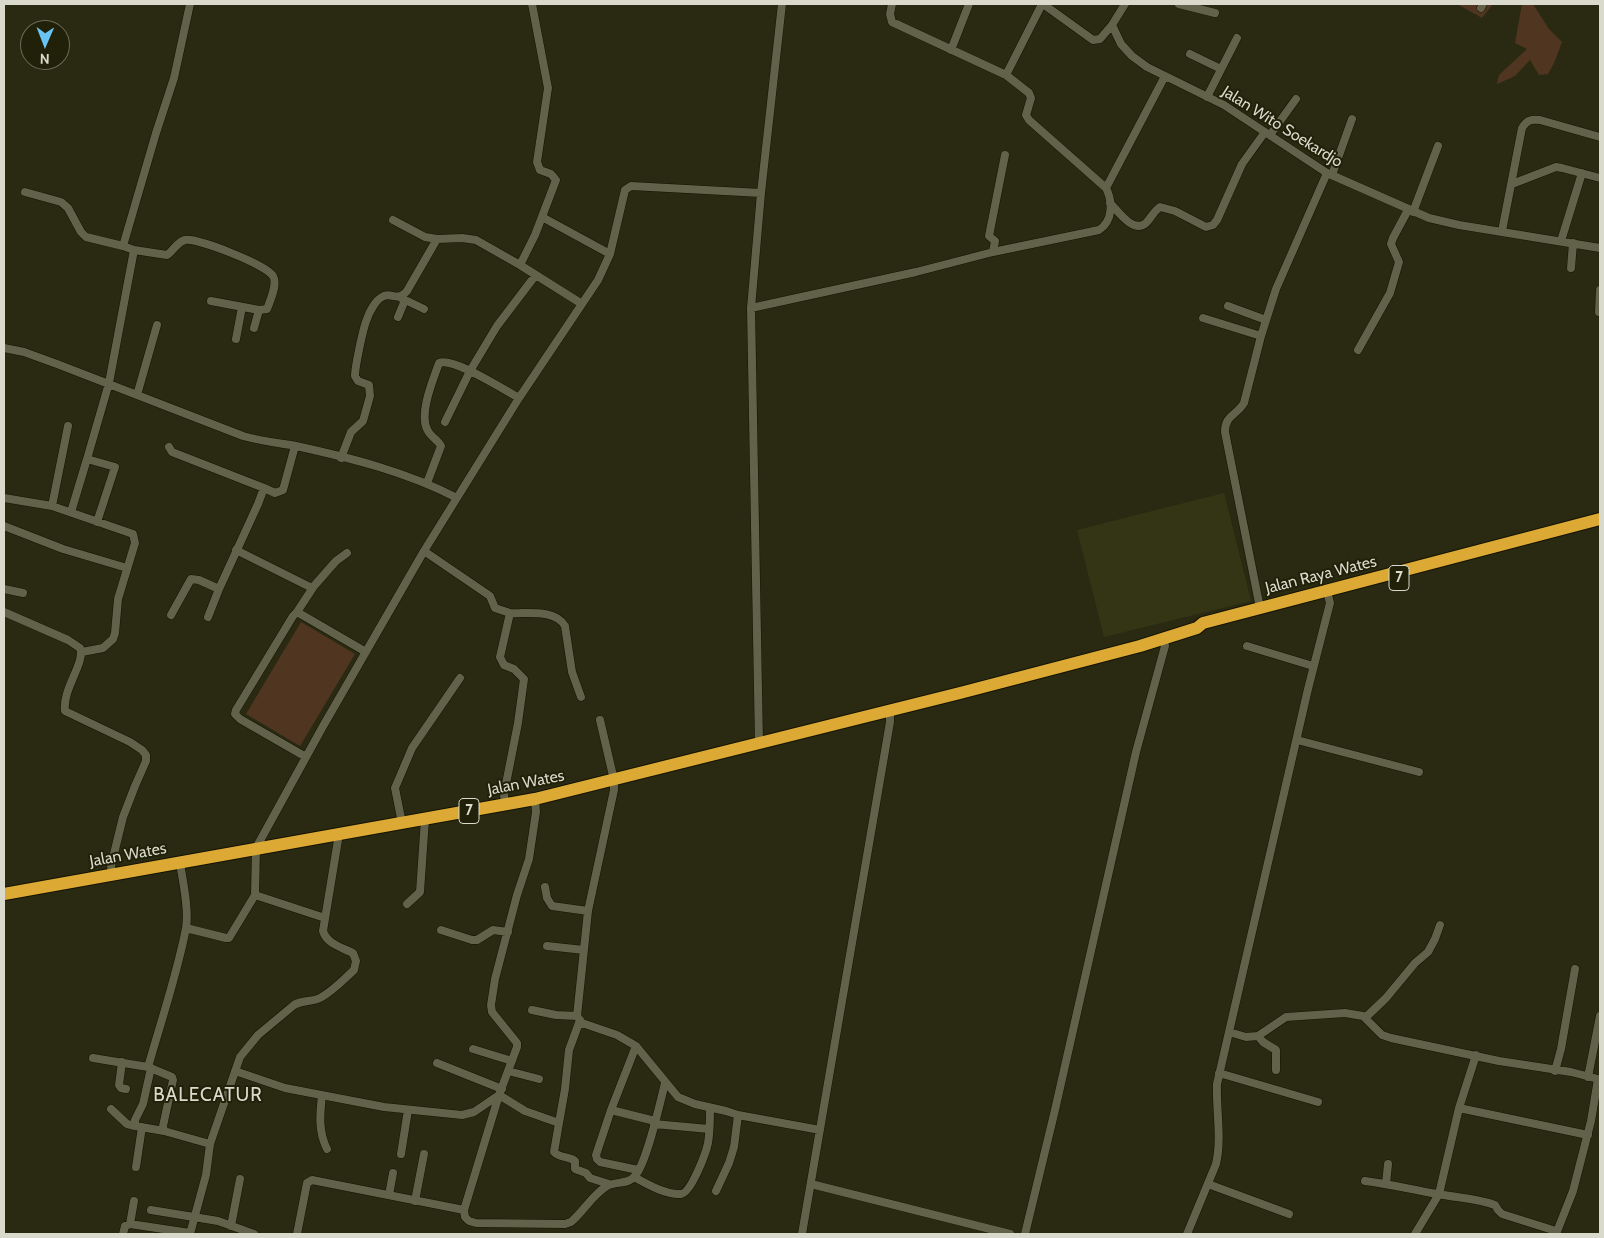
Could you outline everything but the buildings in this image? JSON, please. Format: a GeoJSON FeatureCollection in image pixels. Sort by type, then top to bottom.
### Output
{"type":"FeatureCollection","features":[{"type":"Feature","properties":{"kind":"highway","name":"Jalan Raya Wates"},"geometry":{"type":"LineString","coordinates":[[1197,628],[1204,630],[1600,519]]}},
{"type":"Feature","properties":{"kind":"highway","name":"Jalan Raya Wates"},"geometry":{"type":"LineString","coordinates":[[960,693],[1164,639],[1197,628],[1203,622],[1328,594],[1600,525]]}},
{"type":"Feature","properties":{"kind":"highway","name":"Jalan Wates"},"geometry":{"type":"LineString","coordinates":[[4,894],[535,799],[960,693]]}},
{"type":"Feature","properties":{"kind":"street"},"geometry":{"type":"LineString","coordinates":[[124,246],[156,133],[174,78],[190,4]]}},
{"type":"Feature","properties":{"kind":"street"},"geometry":{"type":"LineString","coordinates":[[520,265],[542,217],[556,180],[551,174],[540,170],[537,162],[548,88],[532,4]]}},
{"type":"Feature","properties":{"kind":"street"},"geometry":{"type":"LineString","coordinates":[[759,743],[751,308],[761,192],[782,4]]}},
{"type":"Feature","properties":{"kind":"street"},"geometry":{"type":"LineString","coordinates":[[751,308],[916,272],[993,252],[1099,230],[1106,226],[1110,203],[1110,197],[1106,188],[1029,120],[1026,115],[1031,95],[1006,75],[892,22],[890,14],[892,4]]}},
{"type":"Feature","properties":{"kind":"street"},"geometry":{"type":"LineString","coordinates":[[952,50],[969,4]]}},
{"type":"Feature","properties":{"kind":"street"},"geometry":{"type":"LineString","coordinates":[[1006,75],[1043,4],[1093,40],[1100,39],[1112,25],[1125,4]]}},
{"type":"Feature","properties":{"kind":"street"},"geometry":{"type":"LineString","coordinates":[[1178,4],[1215,14]]}},
{"type":"Feature","properties":{"kind":"street","name":"Jalan Wito Soekardjo"},"geometry":{"type":"LineString","coordinates":[[1112,25],[1121,44],[1132,56],[1147,67],[1224,105],[1329,174],[1429,218],[1459,225],[1600,248]]}},
{"type":"Feature","properties":{"kind":"street"},"geometry":{"type":"LineString","coordinates":[[1207,97],[1237,38]]}},
{"type":"Feature","properties":{"kind":"street"},"geometry":{"type":"LineString","coordinates":[[1190,54],[1221,69]]}},
{"type":"Feature","properties":{"kind":"street"},"geometry":{"type":"LineString","coordinates":[[1106,188],[1165,76]]}},
{"type":"Feature","properties":{"kind":"street"},"geometry":{"type":"LineString","coordinates":[[1110,203],[1133,225],[1145,224],[1160,207],[1175,211],[1206,226],[1213,225],[1242,164],[1296,100]]}},
{"type":"Feature","properties":{"kind":"street"},"geometry":{"type":"LineString","coordinates":[[1260,608],[1225,424],[1227,419],[1240,409],[1244,403],[1261,336],[1276,289],[1352,119]]}},
{"type":"Feature","properties":{"kind":"street"},"geometry":{"type":"LineString","coordinates":[[1502,231],[1522,128],[1526,122],[1532,119],[1540,120],[1600,137]]}},
{"type":"Feature","properties":{"kind":"street"},"geometry":{"type":"LineString","coordinates":[[1358,350],[1390,293],[1398,266],[1397,257],[1391,244],[1410,211],[1438,146]]}},
{"type":"Feature","properties":{"kind":"street"},"geometry":{"type":"LineString","coordinates":[[993,252],[995,243],[989,236],[1005,155]]}},
{"type":"Feature","properties":{"kind":"street"},"geometry":{"type":"LineString","coordinates":[[1512,184],[1556,168],[1600,178]]}},
{"type":"Feature","properties":{"kind":"street"},"geometry":{"type":"LineString","coordinates":[[1561,241],[1582,173]]}},
{"type":"Feature","properties":{"kind":"street"},"geometry":{"type":"LineString","coordinates":[[186,928],[229,938],[255,895],[256,848],[424,551],[519,398],[598,280],[610,254],[622,197],[627,187],[761,192]]}},
{"type":"Feature","properties":{"kind":"street"},"geometry":{"type":"LineString","coordinates":[[25,192],[61,202],[68,208],[81,232],[86,237],[134,250],[167,254],[185,240],[195,241],[242,257],[268,270],[274,278],[275,281],[267,309],[259,310],[211,301]]}},
{"type":"Feature","properties":{"kind":"street"},"geometry":{"type":"LineString","coordinates":[[542,217],[610,254]]}},
{"type":"Feature","properties":{"kind":"street"},"geometry":{"type":"LineString","coordinates":[[392,220],[426,237],[476,240],[582,304]]}},
{"type":"Feature","properties":{"kind":"street"},"geometry":{"type":"LineString","coordinates":[[398,317],[403,296],[437,239]]}},
{"type":"Feature","properties":{"kind":"street"},"geometry":{"type":"LineString","coordinates":[[1571,268],[1572,243]]}},
{"type":"Feature","properties":{"kind":"street"},"geometry":{"type":"LineString","coordinates":[[70,512],[109,383],[134,250]]}},
{"type":"Feature","properties":{"kind":"street"},"geometry":{"type":"LineString","coordinates":[[445,422],[470,371],[497,326],[535,276]]}},
{"type":"Feature","properties":{"kind":"street"},"geometry":{"type":"LineString","coordinates":[[1599,312],[1600,290]]}},
{"type":"Feature","properties":{"kind":"street"},"geometry":{"type":"LineString","coordinates":[[341,458],[351,432],[363,421],[370,396],[369,385],[358,381],[355,376],[366,319],[380,298],[385,295],[402,299],[424,309]]}},
{"type":"Feature","properties":{"kind":"street"},"geometry":{"type":"LineString","coordinates":[[1228,306],[1266,320]]}},
{"type":"Feature","properties":{"kind":"street"},"geometry":{"type":"LineString","coordinates":[[236,339],[242,307]]}},
{"type":"Feature","properties":{"kind":"street"},"geometry":{"type":"LineString","coordinates":[[254,328],[259,310]]}},
{"type":"Feature","properties":{"kind":"street"},"geometry":{"type":"LineString","coordinates":[[1203,318],[1261,336]]}},
{"type":"Feature","properties":{"kind":"street"},"geometry":{"type":"LineString","coordinates":[[138,395],[157,325]]}},
{"type":"Feature","properties":{"kind":"street"},"geometry":{"type":"LineString","coordinates":[[4,348],[24,352],[109,383],[243,436],[266,442],[295,446],[391,471],[427,483],[458,498]]}},
{"type":"Feature","properties":{"kind":"street"},"geometry":{"type":"LineString","coordinates":[[427,483],[441,446],[430,435],[425,423],[426,402],[439,363],[448,362],[470,371],[519,398]]}},
{"type":"Feature","properties":{"kind":"street"},"geometry":{"type":"LineString","coordinates":[[52,506],[68,426]]}},
{"type":"Feature","properties":{"kind":"street"},"geometry":{"type":"LineString","coordinates":[[170,447],[172,452],[275,493],[283,490],[295,446]]}},
{"type":"Feature","properties":{"kind":"street"},"geometry":{"type":"LineString","coordinates":[[87,459],[115,468],[98,522]]}},
{"type":"Feature","properties":{"kind":"street"},"geometry":{"type":"LineString","coordinates":[[208,616],[264,488]]}},
{"type":"Feature","properties":{"kind":"street"},"geometry":{"type":"LineString","coordinates":[[4,498],[52,506],[132,534],[135,538],[118,599],[113,639],[103,648],[82,652]]}},
{"type":"Feature","properties":{"kind":"street"},"geometry":{"type":"LineString","coordinates":[[4,526],[63,549],[127,568]]}},
{"type":"Feature","properties":{"kind":"street"},"geometry":{"type":"LineString","coordinates":[[236,550],[305,586],[314,586]]}},
{"type":"Feature","properties":{"kind":"street"},"geometry":{"type":"LineString","coordinates":[[424,551],[490,596],[495,608],[510,613],[550,615],[562,620],[565,626],[572,672],[581,697]]}},
{"type":"Feature","properties":{"kind":"street"},"geometry":{"type":"LineString","coordinates":[[306,757],[240,720],[235,714],[293,616],[314,586],[336,561],[347,553]]}},
{"type":"Feature","properties":{"kind":"street"},"geometry":{"type":"LineString","coordinates":[[171,615],[191,579],[199,580],[219,589]]}},
{"type":"Feature","properties":{"kind":"street"},"geometry":{"type":"LineString","coordinates":[[4,589],[24,593]]}},
{"type":"Feature","properties":{"kind":"street"},"geometry":{"type":"LineString","coordinates":[[1187,1234],[1219,1152],[1216,1106],[1219,1074],[1313,666],[1330,603],[1328,594]]}},
{"type":"Feature","properties":{"kind":"street"},"geometry":{"type":"LineString","coordinates":[[4,612],[68,640],[80,648],[82,657],[66,694],[65,711],[130,742],[146,755],[146,761],[123,817],[111,866],[112,874]]}},
{"type":"Feature","properties":{"kind":"street"},"geometry":{"type":"LineString","coordinates":[[297,612],[366,652]]}},
{"type":"Feature","properties":{"kind":"street"},"geometry":{"type":"LineString","coordinates":[[505,804],[504,794],[518,723],[524,679],[514,669],[504,665],[500,657],[510,613]]}},
{"type":"Feature","properties":{"kind":"street"},"geometry":{"type":"LineString","coordinates":[[1024,1234],[1055,1110],[1136,752],[1165,646],[1164,639]]}},
{"type":"Feature","properties":{"kind":"street"},"geometry":{"type":"LineString","coordinates":[[1247,646],[1313,666]]}},
{"type":"Feature","properties":{"kind":"street"},"geometry":{"type":"LineString","coordinates":[[402,823],[395,788],[412,748],[460,678]]}},
{"type":"Feature","properties":{"kind":"street"},"geometry":{"type":"LineString","coordinates":[[802,1234],[890,722],[890,710]]}},
{"type":"Feature","properties":{"kind":"street"},"geometry":{"type":"LineString","coordinates":[[600,720],[614,780],[612,798],[588,912],[579,1018],[569,1050],[565,1089],[554,1149],[556,1154],[575,1160],[575,1169],[586,1173],[590,1178],[609,1184],[624,1183],[636,1174],[655,1122],[665,1083]]}},
{"type":"Feature","properties":{"kind":"street"},"geometry":{"type":"LineString","coordinates":[[1297,740],[1419,772]]}},
{"type":"Feature","properties":{"kind":"street"},"geometry":{"type":"LineString","coordinates":[[535,799],[536,812],[529,859],[517,895],[495,979],[491,1005],[492,1012],[517,1043],[464,1210],[465,1217],[469,1222],[476,1223],[565,1224],[576,1218],[601,1189],[609,1184]]}},
{"type":"Feature","properties":{"kind":"street"},"geometry":{"type":"LineString","coordinates":[[407,904],[420,892],[425,819]]}},
{"type":"Feature","properties":{"kind":"street"},"geometry":{"type":"LineString","coordinates":[[122,1234],[125,1226],[130,1224],[190,1234],[206,1175],[210,1144],[240,1057],[258,1036],[294,1005],[299,1002],[313,1001],[321,998],[354,970],[356,961],[353,953],[329,942],[324,937],[323,931],[339,834]]}},
{"type":"Feature","properties":{"kind":"street"},"geometry":{"type":"LineString","coordinates":[[136,1167],[138,1126],[149,1067],[186,928],[184,887],[180,863]]}},
{"type":"Feature","properties":{"kind":"street"},"geometry":{"type":"LineString","coordinates":[[546,887],[547,898],[552,906],[588,912]]}},
{"type":"Feature","properties":{"kind":"street"},"geometry":{"type":"LineString","coordinates":[[255,895],[325,918]]}},
{"type":"Feature","properties":{"kind":"street"},"geometry":{"type":"LineString","coordinates":[[1365,1018],[1386,998],[1415,963],[1428,952],[1436,939],[1440,925]]}},
{"type":"Feature","properties":{"kind":"street"},"geometry":{"type":"LineString","coordinates":[[441,930],[472,940],[477,940],[493,930],[508,932]]}},
{"type":"Feature","properties":{"kind":"street"},"geometry":{"type":"LineString","coordinates":[[548,946],[584,950]]}},
{"type":"Feature","properties":{"kind":"street"},"geometry":{"type":"LineString","coordinates":[[1555,1071],[1561,1049],[1575,969]]}},
{"type":"Feature","properties":{"kind":"street"},"geometry":{"type":"LineString","coordinates":[[532,1010],[579,1018],[585,1024],[617,1034],[636,1046],[678,1097],[738,1115],[820,1130]]}},
{"type":"Feature","properties":{"kind":"street"},"geometry":{"type":"LineString","coordinates":[[1229,1032],[1246,1037],[1258,1036],[1286,1017],[1345,1014],[1362,1016],[1382,1035],[1391,1038],[1498,1061],[1571,1072],[1599,1079],[1588,1135],[1573,1191],[1556,1233],[1502,1214],[1495,1205],[1488,1202],[1365,1181]]}},
{"type":"Feature","properties":{"kind":"street"},"geometry":{"type":"LineString","coordinates":[[1588,1077],[1600,1016]]}},
{"type":"Feature","properties":{"kind":"street"},"geometry":{"type":"LineString","coordinates":[[1258,1036],[1263,1042],[1276,1050],[1276,1070]]}},
{"type":"Feature","properties":{"kind":"street"},"geometry":{"type":"LineString","coordinates":[[636,1046],[596,1155],[600,1162],[636,1174],[655,1188],[675,1193],[685,1193],[704,1156],[708,1143],[710,1108]]}},
{"type":"Feature","properties":{"kind":"street"},"geometry":{"type":"LineString","coordinates":[[473,1049],[512,1061]]}},
{"type":"Feature","properties":{"kind":"street"},"geometry":{"type":"LineString","coordinates":[[1415,1234],[1439,1194],[1459,1108],[1476,1055]]}},
{"type":"Feature","properties":{"kind":"street"},"geometry":{"type":"LineString","coordinates":[[93,1058],[149,1067],[173,1078],[163,1126],[164,1131]]}},
{"type":"Feature","properties":{"kind":"street"},"geometry":{"type":"LineString","coordinates":[[122,1062],[119,1085],[126,1089]]}},
{"type":"Feature","properties":{"kind":"street"},"geometry":{"type":"LineString","coordinates":[[437,1063],[500,1092],[525,1111],[559,1123]]}},
{"type":"Feature","properties":{"kind":"street"},"geometry":{"type":"LineString","coordinates":[[235,1070],[285,1088],[408,1110],[469,1115],[500,1092]]}},
{"type":"Feature","properties":{"kind":"street"},"geometry":{"type":"LineString","coordinates":[[508,1071],[539,1079]]}},
{"type":"Feature","properties":{"kind":"street"},"geometry":{"type":"LineString","coordinates":[[1219,1074],[1318,1102]]}},
{"type":"Feature","properties":{"kind":"street"},"geometry":{"type":"LineString","coordinates":[[322,1095],[321,1135],[327,1149]]}},
{"type":"Feature","properties":{"kind":"street"},"geometry":{"type":"LineString","coordinates":[[1459,1108],[1588,1135]]}},
{"type":"Feature","properties":{"kind":"street"},"geometry":{"type":"LineString","coordinates":[[111,1109],[126,1124],[164,1131],[210,1144]]}},
{"type":"Feature","properties":{"kind":"street"},"geometry":{"type":"LineString","coordinates":[[401,1154],[408,1110]]}},
{"type":"Feature","properties":{"kind":"street"},"geometry":{"type":"LineString","coordinates":[[611,1110],[655,1122],[709,1129]]}},
{"type":"Feature","properties":{"kind":"street"},"geometry":{"type":"LineString","coordinates":[[716,1190],[729,1163],[734,1147],[738,1115]]}},
{"type":"Feature","properties":{"kind":"street"},"geometry":{"type":"LineString","coordinates":[[1591,1121],[1600,1123]]}},
{"type":"Feature","properties":{"kind":"street"},"geometry":{"type":"LineString","coordinates":[[415,1201],[424,1154]]}},
{"type":"Feature","properties":{"kind":"street"},"geometry":{"type":"LineString","coordinates":[[1386,1184],[1388,1164]]}},
{"type":"Feature","properties":{"kind":"street"},"geometry":{"type":"LineString","coordinates":[[389,1195],[393,1173]]}},
{"type":"Feature","properties":{"kind":"street"},"geometry":{"type":"LineString","coordinates":[[231,1226],[240,1179]]}},
{"type":"Feature","properties":{"kind":"street"},"geometry":{"type":"LineString","coordinates":[[297,1234],[307,1183],[312,1180],[464,1210]]}},
{"type":"Feature","properties":{"kind":"street"},"geometry":{"type":"LineString","coordinates":[[811,1184],[1010,1234]]}},
{"type":"Feature","properties":{"kind":"street"},"geometry":{"type":"LineString","coordinates":[[1208,1184],[1289,1214]]}},
{"type":"Feature","properties":{"kind":"street"},"geometry":{"type":"LineString","coordinates":[[130,1224],[134,1201]]}},
{"type":"Feature","properties":{"kind":"street"},"geometry":{"type":"LineString","coordinates":[[151,1210],[196,1217],[254,1234]]}},
{"type":"Feature","properties":{"kind":"shaded area"},"geometry":{"type":"Polygon","coordinates":[[[1457,4],[1493,4],[1482,18],[1457,4]]]}},
{"type":"Feature","properties":{"kind":"shaded area"},"geometry":{"type":"Polygon","coordinates":[[[1522,4],[1533,4],[1549,29],[1562,42],[1548,74],[1539,75],[1530,60],[1515,76],[1497,84],[1499,75],[1527,49],[1515,43],[1522,4]]]}},
{"type":"Feature","properties":{"kind":"shaded area"},"geometry":{"type":"Polygon","coordinates":[[[1224,493],[1251,601],[1104,637],[1077,530],[1224,493]]]}},
{"type":"Feature","properties":{"kind":"shaded area"},"geometry":{"type":"Polygon","coordinates":[[[301,622],[355,654],[300,746],[246,714],[301,622]]]}},
{"type":"Feature","properties":{"kind":"district","name":"BALECATUR"},"geometry":{"type":"Point","coordinates":[208,1095]}}]}
